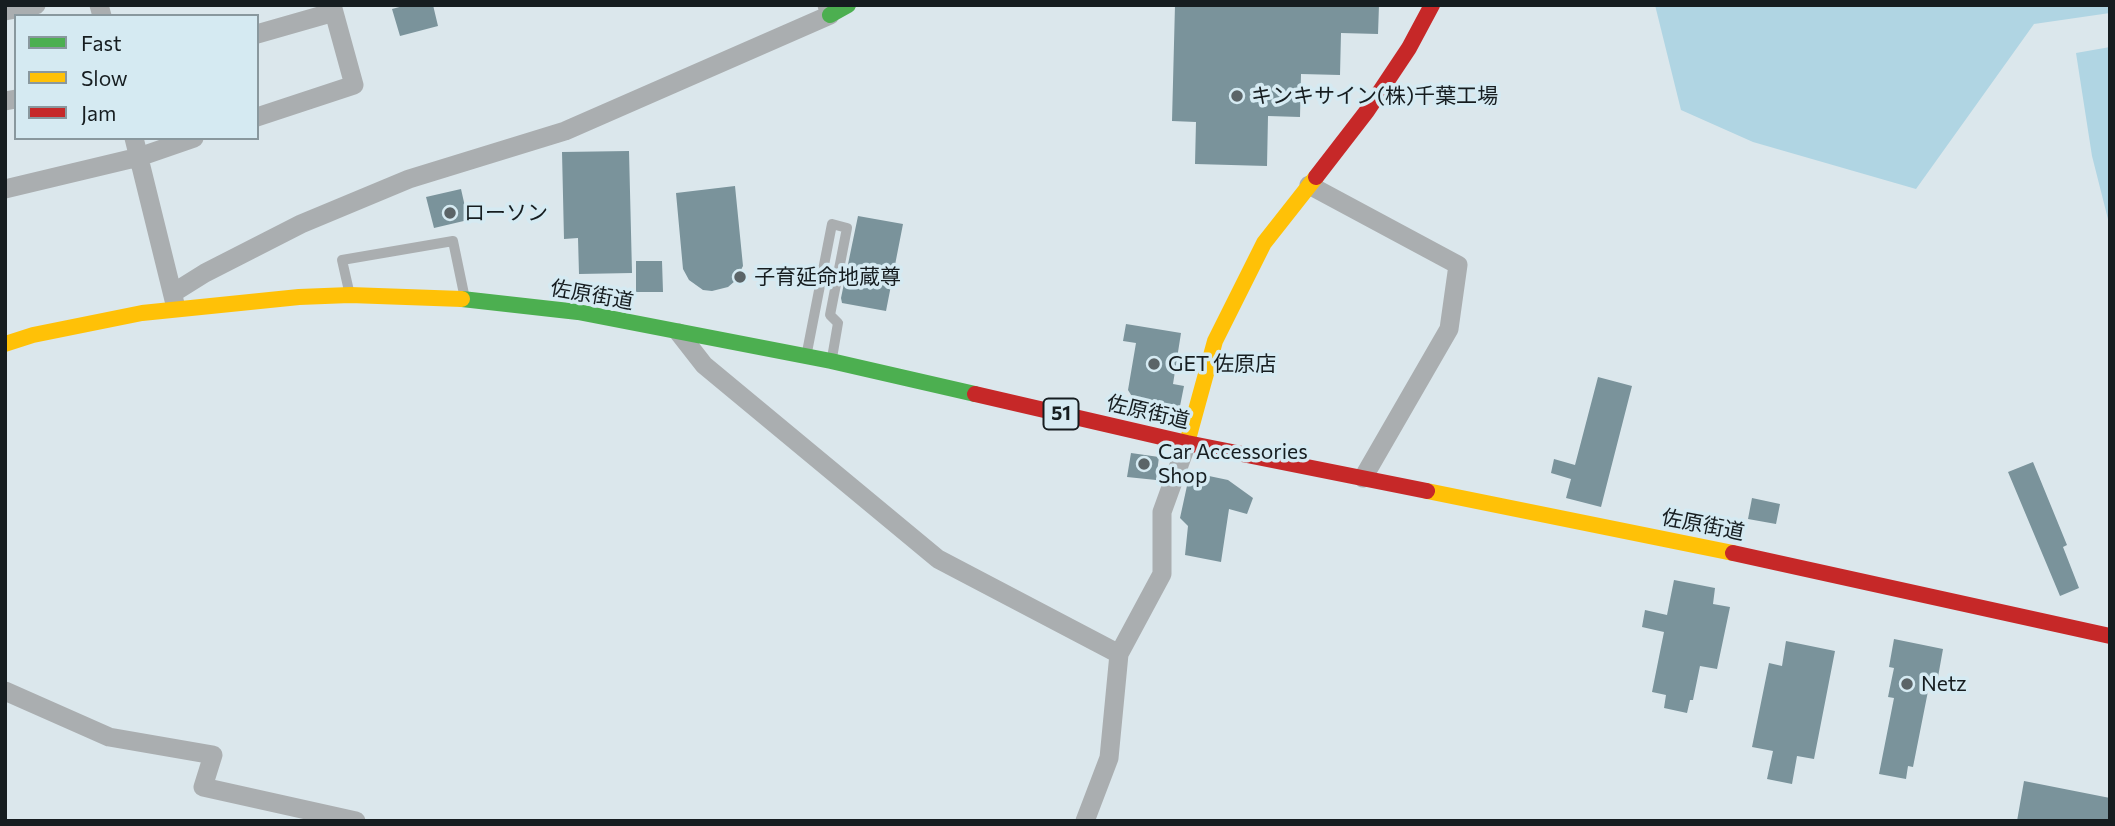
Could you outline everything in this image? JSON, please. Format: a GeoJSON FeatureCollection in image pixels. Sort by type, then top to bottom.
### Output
{"type":"FeatureCollection","features":[{"type":"Feature","properties":{"kind":"main road"},"geometry":{"type":"LineString","coordinates":[[829,10],[848,5]]}},
{"type":"Feature","properties":{"kind":"main road"},"geometry":{"type":"LineString","coordinates":[[1187,443],[1215,341],[1264,243],[1391,78],[1432,5]]}},
{"type":"Feature","properties":{"kind":"main road","name":"佐原街道"},"geometry":{"type":"LineString","coordinates":[[5,344],[33,335],[142,313],[174,300],[350,295],[465,299],[578,312],[831,361],[1187,443],[1735,553],[2110,636]]}},
{"type":"Feature","properties":{"kind":"street"},"geometry":{"type":"LineString","coordinates":[[5,11],[36,5]]}},
{"type":"Feature","properties":{"kind":"street"},"geometry":{"type":"LineString","coordinates":[[259,33],[333,9],[354,85],[259,116]]}},
{"type":"Feature","properties":{"kind":"street"},"geometry":{"type":"LineString","coordinates":[[137,147],[174,300],[205,273],[313,219],[409,179],[565,131],[829,10]]}},
{"type":"Feature","properties":{"kind":"street"},"geometry":{"type":"LineString","coordinates":[[5,188],[137,147],[181,140]]}},
{"type":"Feature","properties":{"kind":"street"},"geometry":{"type":"LineString","coordinates":[[1309,185],[1458,265],[1449,329],[1363,478]]}},
{"type":"Feature","properties":{"kind":"street"},"geometry":{"type":"LineString","coordinates":[[679,333],[704,365],[938,559],[1119,654]]}},
{"type":"Feature","properties":{"kind":"street"},"geometry":{"type":"LineString","coordinates":[[1085,821],[1109,758],[1119,654],[1162,574],[1162,512],[1187,443]]}},
{"type":"Feature","properties":{"kind":"street"},"geometry":{"type":"LineString","coordinates":[[5,691],[109,737],[213,755],[203,787],[356,821]]}},
{"type":"Feature","properties":{"kind":"lane"},"geometry":{"type":"LineString","coordinates":[[807,356],[832,223],[847,228],[830,315],[838,323],[831,361]]}},
{"type":"Feature","properties":{"kind":"lane"},"geometry":{"type":"LineString","coordinates":[[350,295],[342,260],[453,241],[465,299]]}},
{"type":"Feature","properties":{"kind":"shaded area"},"geometry":{"type":"Polygon","coordinates":[[[1655,5],[2110,5],[2110,13],[2034,24],[1916,189],[1753,142],[1681,110],[1655,5]]]}},
{"type":"Feature","properties":{"kind":"shaded area"},"geometry":{"type":"Polygon","coordinates":[[[2110,47],[2110,227],[2092,156],[2076,53],[2110,47]]]}},
{"type":"Feature","properties":{"kind":"building"},"geometry":{"type":"Polygon","coordinates":[[[407,5],[433,5],[438,26],[400,36],[392,9],[407,5]]]}},
{"type":"Feature","properties":{"kind":"building","name":"キンキサイン(株)千葉工場"},"geometry":{"type":"Polygon","coordinates":[[[1175,5],[1379,5],[1378,34],[1341,33],[1340,75],[1301,74],[1300,117],[1268,116],[1267,166],[1195,164],[1196,122],[1172,121],[1175,5]]]}},
{"type":"Feature","properties":{"kind":"building"},"geometry":{"type":"Polygon","coordinates":[[[629,151],[632,273],[579,274],[578,238],[564,239],[562,152],[629,151]]]}},
{"type":"Feature","properties":{"kind":"building"},"geometry":{"type":"Polygon","coordinates":[[[735,186],[743,266],[735,281],[728,287],[703,290],[689,280],[683,269],[676,193],[735,186]]]}},
{"type":"Feature","properties":{"kind":"building"},"geometry":{"type":"Polygon","coordinates":[[[461,189],[468,220],[434,228],[426,197],[461,189]]]}},
{"type":"Feature","properties":{"kind":"building"},"geometry":{"type":"Polygon","coordinates":[[[858,216],[903,224],[886,311],[842,303],[858,216]]]}},
{"type":"Feature","properties":{"kind":"building"},"geometry":{"type":"Polygon","coordinates":[[[636,261],[662,261],[663,292],[636,292],[636,261]]]}},
{"type":"Feature","properties":{"kind":"building","name":"GET 佐原店"},"geometry":{"type":"Polygon","coordinates":[[[1126,324],[1181,333],[1173,384],[1184,386],[1180,406],[1133,398],[1128,390],[1136,343],[1123,341],[1126,324]]]}},
{"type":"Feature","properties":{"kind":"building"},"geometry":{"type":"Polygon","coordinates":[[[1598,377],[1632,386],[1601,507],[1566,498],[1571,479],[1551,473],[1554,459],[1575,465],[1598,377]]]}},
{"type":"Feature","properties":{"kind":"building"},"geometry":{"type":"Polygon","coordinates":[[[1131,453],[1159,457],[1156,480],[1127,477],[1131,453]]]}},
{"type":"Feature","properties":{"kind":"building"},"geometry":{"type":"Polygon","coordinates":[[[2033,462],[2067,545],[2063,547],[2079,588],[2060,596],[2008,472],[2033,462]]]}},
{"type":"Feature","properties":{"kind":"building"},"geometry":{"type":"Polygon","coordinates":[[[1190,472],[1228,480],[1253,498],[1247,514],[1229,509],[1221,562],[1185,555],[1188,526],[1180,518],[1190,472]]]}},
{"type":"Feature","properties":{"kind":"building"},"geometry":{"type":"Polygon","coordinates":[[[1752,498],[1780,504],[1776,524],[1748,519],[1752,498]]]}},
{"type":"Feature","properties":{"kind":"building"},"geometry":{"type":"Polygon","coordinates":[[[1674,580],[1715,588],[1713,604],[1730,607],[1717,669],[1700,666],[1693,700],[1690,700],[1687,713],[1664,708],[1666,695],[1652,692],[1664,632],[1642,627],[1645,610],[1667,615],[1674,580]]]}},
{"type":"Feature","properties":{"kind":"building"},"geometry":{"type":"Polygon","coordinates":[[[1894,639],[1943,649],[1938,677],[1931,676],[1913,767],[1908,766],[1906,779],[1879,774],[1894,698],[1888,697],[1894,668],[1889,667],[1894,639]]]}},
{"type":"Feature","properties":{"kind":"building"},"geometry":{"type":"Polygon","coordinates":[[[1786,641],[1835,651],[1814,759],[1797,756],[1792,784],[1767,779],[1773,751],[1752,747],[1769,663],[1782,666],[1786,641]]]}},
{"type":"Feature","properties":{"kind":"building"},"geometry":{"type":"Polygon","coordinates":[[[2024,781],[2110,798],[2110,821],[2017,821],[2024,781]]]}},
{"type":"Feature","properties":{"kind":"traffic: fast"},"geometry":{"type":"LineString","coordinates":[[830,15],[848,5]]}},
{"type":"Feature","properties":{"kind":"traffic: fast"},"geometry":{"type":"LineString","coordinates":[[462,299],[578,312],[831,361],[975,394]]}},
{"type":"Feature","properties":{"kind":"traffic: slow"},"geometry":{"type":"LineString","coordinates":[[1187,443],[1215,341],[1264,243],[1316,177]]}},
{"type":"Feature","properties":{"kind":"traffic: slow"},"geometry":{"type":"LineString","coordinates":[[5,344],[33,335],[142,313],[299,297],[350,295],[462,299]]}},
{"type":"Feature","properties":{"kind":"traffic: slow"},"geometry":{"type":"LineString","coordinates":[[1427,491],[1733,553]]}},
{"type":"Feature","properties":{"kind":"traffic: jam"},"geometry":{"type":"LineString","coordinates":[[1316,177],[1367,111],[1409,48],[1432,5]]}},
{"type":"Feature","properties":{"kind":"traffic: jam"},"geometry":{"type":"LineString","coordinates":[[975,394],[1187,443],[1427,491]]}},
{"type":"Feature","properties":{"kind":"traffic: jam"},"geometry":{"type":"LineString","coordinates":[[1733,553],[2110,636]]}},
{"type":"Feature","properties":{"kind":"place","name":"キンキサイン(株)千葉工場"},"geometry":{"type":"Point","coordinates":[1237,96]}},
{"type":"Feature","properties":{"kind":"place","name":"ローソン"},"geometry":{"type":"Point","coordinates":[450,213]}},
{"type":"Feature","properties":{"kind":"place","name":"子育延命地蔵尊"},"geometry":{"type":"Point","coordinates":[740,277]}},
{"type":"Feature","properties":{"kind":"place","name":"GET 佐原店"},"geometry":{"type":"Point","coordinates":[1154,364]}},
{"type":"Feature","properties":{"kind":"place","name":"Car Accessories Shop"},"geometry":{"type":"Point","coordinates":[1144,464]}},
{"type":"Feature","properties":{"kind":"place","name":"Netz"},"geometry":{"type":"Point","coordinates":[1907,684]}}]}
